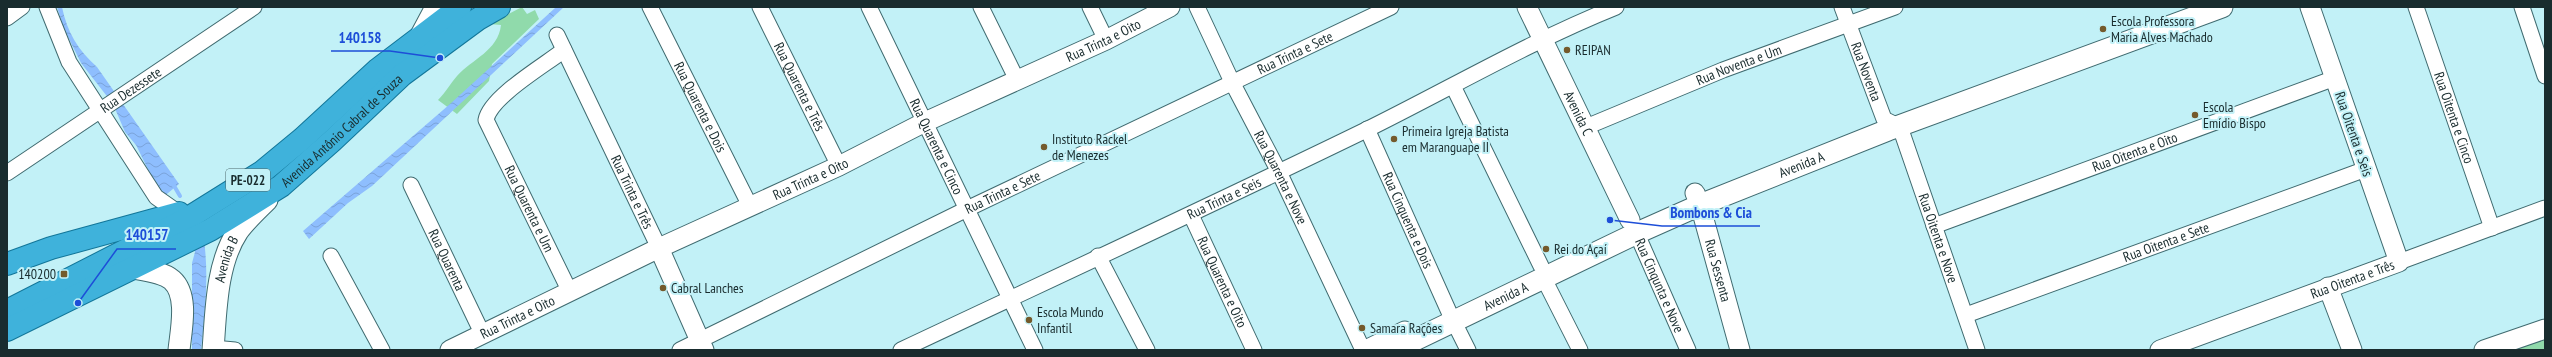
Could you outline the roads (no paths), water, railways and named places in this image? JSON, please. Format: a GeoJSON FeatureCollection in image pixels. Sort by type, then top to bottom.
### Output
{"type":"FeatureCollection","features":[{"type":"Feature","properties":{"kind":"highway","name":"Avenida Antônio Cabral de Souza"},"geometry":{"type":"LineString","coordinates":[[183,217],[220,198],[268,167],[302,139],[377,70],[460,7]]}},
{"type":"Feature","properties":{"kind":"highway","name":"Avenida Antônio Cabral de Souza"},"geometry":{"type":"LineString","coordinates":[[7,330],[227,221],[280,186],[332,141],[402,75],[478,19],[499,7]]}},
{"type":"Feature","properties":{"kind":"highway"},"geometry":{"type":"LineString","coordinates":[[7,264],[50,248],[183,217]]}},
{"type":"Feature","properties":{"kind":"highway"},"geometry":{"type":"LineString","coordinates":[[7,311],[183,217]]}},
{"type":"Feature","properties":{"kind":"main road","name":"Avenida A"},"geometry":{"type":"LineString","coordinates":[[1394,350],[1451,317],[1634,226],[1698,199],[1892,123],[2194,7]]}},
{"type":"Feature","properties":{"kind":"main road","name":"Avenida A"},"geometry":{"type":"LineString","coordinates":[[1892,123],[2222,7]]}},
{"type":"Feature","properties":{"kind":"main road","name":"Avenida B"},"geometry":{"type":"LineString","coordinates":[[213,349],[223,266],[229,249],[250,217],[280,186]]}},
{"type":"Feature","properties":{"kind":"main road"},"geometry":{"type":"LineString","coordinates":[[133,268],[171,279],[178,288],[181,302],[182,320],[179,350]]}},
{"type":"Feature","properties":{"kind":"main road","name":"Avenida A"},"geometry":{"type":"LineString","coordinates":[[1368,350],[1451,317]]}},
{"type":"Feature","properties":{"kind":"street"},"geometry":{"type":"LineString","coordinates":[[7,18],[22,7]]}},
{"type":"Feature","properties":{"kind":"street"},"geometry":{"type":"LineString","coordinates":[[47,7],[69,62],[103,108],[156,197],[183,217]]}},
{"type":"Feature","properties":{"kind":"street","name":"Rua Dezessete"},"geometry":{"type":"LineString","coordinates":[[7,173],[254,7]]}},
{"type":"Feature","properties":{"kind":"street"},"geometry":{"type":"LineString","coordinates":[[418,38],[435,7]]}},
{"type":"Feature","properties":{"kind":"street","name":"Rua Quarenta e Dois"},"geometry":{"type":"LineString","coordinates":[[650,7],[750,206]]}},
{"type":"Feature","properties":{"kind":"street","name":"Rua Quarenta e Três"},"geometry":{"type":"LineString","coordinates":[[760,7],[839,166]]}},
{"type":"Feature","properties":{"kind":"street","name":"Rua Quarenta e Cinco"},"geometry":{"type":"LineString","coordinates":[[869,7],[1035,350]]}},
{"type":"Feature","properties":{"kind":"street"},"geometry":{"type":"LineString","coordinates":[[981,7],[1017,80]]}},
{"type":"Feature","properties":{"kind":"street"},"geometry":{"type":"LineString","coordinates":[[1090,7],[1106,40]]}},
{"type":"Feature","properties":{"kind":"street","name":"Rua Trinta e Oito"},"geometry":{"type":"LineString","coordinates":[[450,350],[659,248],[839,166],[925,122],[1106,40],[1170,7]]}},
{"type":"Feature","properties":{"kind":"street","name":"Rua Quarenta e Nove"},"geometry":{"type":"LineString","coordinates":[[1197,7],[1233,84],[1279,172],[1363,350]]}},
{"type":"Feature","properties":{"kind":"street","name":"Rua Trinta e Sete"},"geometry":{"type":"LineString","coordinates":[[680,350],[702,345],[966,209],[1233,84],[1391,7]]}},
{"type":"Feature","properties":{"kind":"street","name":"Avenida C"},"geometry":{"type":"LineString","coordinates":[[1527,7],[1634,226]]}},
{"type":"Feature","properties":{"kind":"street","name":"Rua Trinta e Seis"},"geometry":{"type":"LineString","coordinates":[[902,350],[923,346],[1011,298],[1098,256],[1191,215],[1366,130],[1453,86],[1542,38],[1616,7]]}},
{"type":"Feature","properties":{"kind":"street","name":"Rua Noventa"},"geometry":{"type":"LineString","coordinates":[[1842,7],[1848,24],[1892,123]]}},
{"type":"Feature","properties":{"kind":"street","name":"Rua Noventa e Um"},"geometry":{"type":"LineString","coordinates":[[1586,127],[1723,70],[1894,7]]}},
{"type":"Feature","properties":{"kind":"street","name":"Rua Oitenta e Seis"},"geometry":{"type":"LineString","coordinates":[[2310,7],[2399,262]]}},
{"type":"Feature","properties":{"kind":"street","name":"Rua Oitenta e Cinco"},"geometry":{"type":"LineString","coordinates":[[2416,7],[2492,228]]}},
{"type":"Feature","properties":{"kind":"street"},"geometry":{"type":"LineString","coordinates":[[2522,7],[2545,76]]}},
{"type":"Feature","properties":{"kind":"street","name":"Rua Trinta e Três"},"geometry":{"type":"LineString","coordinates":[[557,35],[659,248],[702,345]]}},
{"type":"Feature","properties":{"kind":"street","name":"Rua Quarenta e Um"},"geometry":{"type":"LineString","coordinates":[[564,50],[492,106],[488,113],[488,126],[570,292]]}},
{"type":"Feature","properties":{"kind":"street","name":"Rua Oitenta e Oito"},"geometry":{"type":"LineString","coordinates":[[1934,226],[2335,78]]}},
{"type":"Feature","properties":{"kind":"street"},"geometry":{"type":"LineString","coordinates":[[1453,86],[1580,350]]}},
{"type":"Feature","properties":{"kind":"street","name":"Rua Oitenta e Nove"},"geometry":{"type":"LineString","coordinates":[[1892,123],[1934,226],[1977,350]]}},
{"type":"Feature","properties":{"kind":"street","name":"Rua Cinquenta e Dois"},"geometry":{"type":"LineString","coordinates":[[1366,130],[1451,317],[1468,350]]}},
{"type":"Feature","properties":{"kind":"street","name":"Rua Oitenta e Sete"},"geometry":{"type":"LineString","coordinates":[[1966,315],[2366,169]]}},
{"type":"Feature","properties":{"kind":"street","name":"Rua Quarenta"},"geometry":{"type":"LineString","coordinates":[[411,185],[483,335]]}},
{"type":"Feature","properties":{"kind":"street","name":"Rua Sessenta"},"geometry":{"type":"LineString","coordinates":[[1698,199],[1740,350]]}},
{"type":"Feature","properties":{"kind":"street","name":"Rua Oitenta e Três"},"geometry":{"type":"LineString","coordinates":[[2160,350],[2545,208]]}},
{"type":"Feature","properties":{"kind":"street","name":"Rua Quarenta e Oito"},"geometry":{"type":"LineString","coordinates":[[1191,215],[1254,350]]}},
{"type":"Feature","properties":{"kind":"street","name":"Rua Cinqunta e Nove"},"geometry":{"type":"LineString","coordinates":[[1634,226],[1688,350]]}},
{"type":"Feature","properties":{"kind":"street"},"geometry":{"type":"LineString","coordinates":[[331,256],[382,350]]}},
{"type":"Feature","properties":{"kind":"street"},"geometry":{"type":"LineString","coordinates":[[1098,256],[1146,350]]}},
{"type":"Feature","properties":{"kind":"street"},"geometry":{"type":"LineString","coordinates":[[2328,287],[2352,350]]}},
{"type":"Feature","properties":{"kind":"street"},"geometry":{"type":"LineString","coordinates":[[2484,350],[2545,329]]}},
{"type":"Feature","properties":{"kind":"street"},"geometry":{"type":"LineString","coordinates":[[213,349],[235,350]]}},
{"type":"Feature","properties":{"kind":"water"},"geometry":{"type":"Polygon","coordinates":[[[57,7],[62,7],[67,25],[74,40],[84,54],[97,67],[179,184],[162,198],[136,145],[125,132],[113,104],[81,63],[64,29],[57,7]]]}},
{"type":"Feature","properties":{"kind":"water"},"geometry":{"type":"Polygon","coordinates":[[[564,7],[372,186],[348,203],[309,239],[303,231],[450,104],[555,8],[564,7]]]}},
{"type":"Feature","properties":{"kind":"water"},"geometry":{"type":"Polygon","coordinates":[[[204,240],[206,282],[201,350],[192,350],[192,263],[195,252],[193,246],[204,240]]]}},
{"type":"Feature","properties":{"kind":"waterway"},"geometry":{"type":"LineString","coordinates":[[173,184],[180,196]]}},
{"type":"Feature","properties":{"kind":"place","name":"Escola Professora Maria Alves Machado"},"geometry":{"type":"Point","coordinates":[2103,29]}},
{"type":"Feature","properties":{"kind":"place","name":"REIPAN"},"geometry":{"type":"Point","coordinates":[1567,50]}},
{"type":"Feature","properties":{"kind":"place","name":"140158"},"geometry":{"type":"Point","coordinates":[440,58]}},
{"type":"Feature","properties":{"kind":"place","name":"Escola Emídio Bispo"},"geometry":{"type":"Point","coordinates":[2195,115]}},
{"type":"Feature","properties":{"kind":"place","name":"Primeira Igreja Batista em Maranguape II"},"geometry":{"type":"Point","coordinates":[1394,139]}},
{"type":"Feature","properties":{"kind":"place","name":"Instituto Rackel de Menezes"},"geometry":{"type":"Point","coordinates":[1044,147]}},
{"type":"Feature","properties":{"kind":"place","name":"Bombons & Cia"},"geometry":{"type":"Point","coordinates":[1610,220]}},
{"type":"Feature","properties":{"kind":"place","name":"Rei do Açaí"},"geometry":{"type":"Point","coordinates":[1546,249]}},
{"type":"Feature","properties":{"kind":"place","name":"140200"},"geometry":{"type":"Point","coordinates":[64,274]}},
{"type":"Feature","properties":{"kind":"place","name":"Cabral Lanches"},"geometry":{"type":"Point","coordinates":[663,288]}},
{"type":"Feature","properties":{"kind":"place","name":"140157"},"geometry":{"type":"Point","coordinates":[78,303]}},
{"type":"Feature","properties":{"kind":"place","name":"Escola Mundo Infantil"},"geometry":{"type":"Point","coordinates":[1029,320]}},
{"type":"Feature","properties":{"kind":"place","name":"Samara Rações"},"geometry":{"type":"Point","coordinates":[1362,328]}}]}
